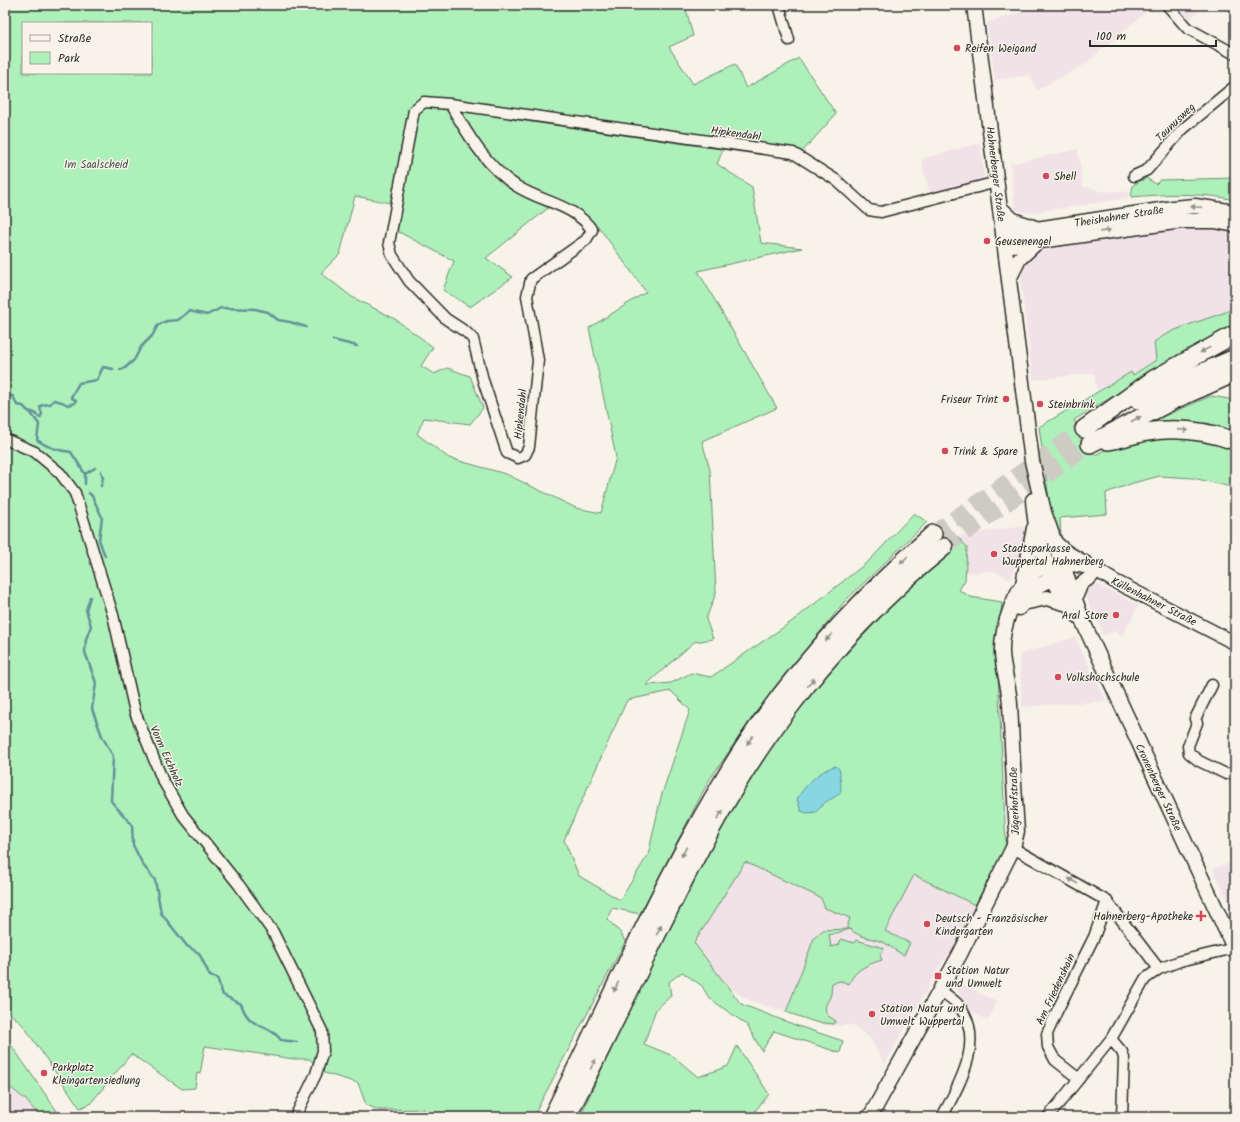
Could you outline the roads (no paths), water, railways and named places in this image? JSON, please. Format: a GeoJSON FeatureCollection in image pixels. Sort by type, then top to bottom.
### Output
{"type":"FeatureCollection","features":[{"type":"Feature","properties":{"kind":"highway"},"geometry":{"type":"LineString","coordinates":[[1235,334],[1154,379],[1084,429],[1139,399],[1235,358]]}},
{"type":"Feature","properties":{"kind":"highway"},"geometry":{"type":"LineString","coordinates":[[1235,374],[1174,400],[1090,444],[1147,432],[1177,430],[1209,433],[1235,442]]}},
{"type":"Feature","properties":{"kind":"highway"},"geometry":{"type":"LineString","coordinates":[[552,1117],[569,1099],[696,829],[744,747],[775,703],[836,628],[874,589],[939,541]]}},
{"type":"Feature","properties":{"kind":"highway"},"geometry":{"type":"LineString","coordinates":[[548,1117],[569,1099]]}},
{"type":"Feature","properties":{"kind":"highway"},"geometry":{"type":"LineString","coordinates":[[568,1117],[569,1099]]}},
{"type":"Feature","properties":{"kind":"highway"},"geometry":{"type":"LineString","coordinates":[[569,1099],[572,1117]]}},
{"type":"Feature","properties":{"kind":"main road","name":"Hahnerberger Straße"},"geometry":{"type":"LineString","coordinates":[[974,5],[1032,461],[1036,518],[1042,553],[1058,572]]}},
{"type":"Feature","properties":{"kind":"main road","name":"Theishahner Straße"},"geometry":{"type":"LineString","coordinates":[[1004,240],[1081,228],[1195,206],[1235,212]]}},
{"type":"Feature","properties":{"kind":"main road"},"geometry":{"type":"LineString","coordinates":[[1000,208],[1013,220],[1038,235],[1019,259],[1009,279]]}},
{"type":"Feature","properties":{"kind":"main road","name":"Theishahner Straße"},"geometry":{"type":"LineString","coordinates":[[1081,228],[1182,220],[1216,221],[1235,226]]}},
{"type":"Feature","properties":{"kind":"main road","name":"Hahnerberger Straße"},"geometry":{"type":"LineString","coordinates":[[1032,461],[1044,512],[1054,541],[1058,572]]}},
{"type":"Feature","properties":{"kind":"main road"},"geometry":{"type":"LineString","coordinates":[[1036,518],[1022,596],[1071,602]]}},
{"type":"Feature","properties":{"kind":"main road","name":"Jägerhofstraße"},"geometry":{"type":"LineString","coordinates":[[870,1117],[960,954],[1013,848],[1017,831],[1010,688],[1012,680],[1013,626],[1028,579],[1058,572]]}},
{"type":"Feature","properties":{"kind":"main road","name":"Cronenberger Straße"},"geometry":{"type":"LineString","coordinates":[[1058,572],[1071,602],[1083,622],[1235,949]]}},
{"type":"Feature","properties":{"kind":"street"},"geometry":{"type":"LineString","coordinates":[[779,5],[789,40]]}},
{"type":"Feature","properties":{"kind":"street"},"geometry":{"type":"LineString","coordinates":[[1168,5],[1187,28],[1235,54]]}},
{"type":"Feature","properties":{"kind":"street","name":"Taunusweg"},"geometry":{"type":"LineString","coordinates":[[1134,176],[1146,170],[1183,129],[1235,86]]}},
{"type":"Feature","properties":{"kind":"street","name":"Hipkendahl"},"geometry":{"type":"LineString","coordinates":[[450,104],[471,139],[496,170],[518,187],[574,213],[587,222],[592,230],[586,240],[531,279],[527,296],[538,360],[530,438],[527,451],[521,457],[515,457],[508,452],[483,380],[473,339],[466,332],[446,319],[409,281],[392,255],[390,243],[414,110],[424,102],[450,104],[793,153],[836,180],[869,210],[881,212],[997,182]]}},
{"type":"Feature","properties":{"kind":"street","name":"Vorm Eichholz"},"geometry":{"type":"LineString","coordinates":[[5,439],[35,452],[60,473],[74,493],[113,615],[135,712],[162,779],[183,815],[239,885],[274,932],[322,1031],[323,1051],[316,1074],[295,1117]]}},
{"type":"Feature","properties":{"kind":"street"},"geometry":{"type":"LineString","coordinates":[[1054,541],[1093,572]]}},
{"type":"Feature","properties":{"kind":"street"},"geometry":{"type":"LineString","coordinates":[[1058,572],[1093,572]]}},
{"type":"Feature","properties":{"kind":"street"},"geometry":{"type":"LineString","coordinates":[[1071,602],[1081,584],[1093,572]]}},
{"type":"Feature","properties":{"kind":"street","name":"Küllenhahner Straße"},"geometry":{"type":"LineString","coordinates":[[1093,572],[1105,576],[1235,643]]}},
{"type":"Feature","properties":{"kind":"street"},"geometry":{"type":"LineString","coordinates":[[1212,685],[1195,719],[1197,723],[1188,746],[1189,753],[1199,761],[1226,774],[1235,772]]}},
{"type":"Feature","properties":{"kind":"street"},"geometry":{"type":"LineString","coordinates":[[1013,848],[1107,901],[1159,969]]}},
{"type":"Feature","properties":{"kind":"street","name":"Am Friedenshain"},"geometry":{"type":"LineString","coordinates":[[1079,1079],[1055,1060],[1048,1047],[1048,1034],[1057,1011],[1094,937],[1107,901]]}},
{"type":"Feature","properties":{"kind":"street"},"geometry":{"type":"LineString","coordinates":[[1048,1117],[1111,1039],[1145,979],[1159,969],[1180,961],[1235,949]]}},
{"type":"Feature","properties":{"kind":"street"},"geometry":{"type":"LineString","coordinates":[[940,990],[959,1005],[966,1017],[971,1047],[963,1079],[942,1117]]}},
{"type":"Feature","properties":{"kind":"street"},"geometry":{"type":"LineString","coordinates":[[1111,1039],[1122,1052],[1124,1058],[1122,1117]]}},
{"type":"Feature","properties":{"kind":"water"},"geometry":{"type":"Polygon","coordinates":[[[835,766],[840,771],[840,793],[826,802],[816,812],[807,813],[801,811],[797,799],[804,789],[823,771],[835,766]]]}},
{"type":"Feature","properties":{"kind":"waterway"},"geometry":{"type":"LineString","coordinates":[[120,370],[125,368],[134,360],[141,347],[152,336],[158,325],[167,321],[178,320],[189,311],[207,315],[221,308],[255,309],[268,312],[278,320],[306,327]]}},
{"type":"Feature","properties":{"kind":"waterway"},"geometry":{"type":"LineString","coordinates":[[333,340],[357,346]]}},
{"type":"Feature","properties":{"kind":"waterway"},"geometry":{"type":"LineString","coordinates":[[5,396],[13,396],[17,405],[23,406],[28,411],[35,413],[40,418],[42,414],[40,407],[42,405],[50,404],[54,400],[68,405],[75,403],[76,401],[71,397],[79,383],[97,380],[103,367],[113,369]]}},
{"type":"Feature","properties":{"kind":"waterway"},"geometry":{"type":"LineString","coordinates":[[30,412],[39,424],[37,440],[45,445],[62,451],[71,452],[85,474],[85,484]]}},
{"type":"Feature","properties":{"kind":"waterway"},"geometry":{"type":"LineString","coordinates":[[85,474],[95,468]]}},
{"type":"Feature","properties":{"kind":"waterway"},"geometry":{"type":"LineString","coordinates":[[101,471],[103,478],[101,486]]}},
{"type":"Feature","properties":{"kind":"waterway"},"geometry":{"type":"LineString","coordinates":[[89,493],[92,496],[102,517],[99,540],[105,556]]}},
{"type":"Feature","properties":{"kind":"waterway"},"geometry":{"type":"LineString","coordinates":[[90,597],[86,610],[91,626],[86,639],[85,652],[96,683],[92,709],[102,736],[113,756],[111,801],[132,825],[133,845],[143,865],[155,880],[161,913],[187,946],[199,953],[210,976],[217,978],[223,995],[241,1004],[249,1019],[269,1030],[281,1040],[297,1042]]}},
{"type":"Feature","properties":{"kind":"tunnel"},"geometry":{"type":"LineString","coordinates":[[933,534],[1084,429]]}},
{"type":"Feature","properties":{"kind":"tunnel"},"geometry":{"type":"LineString","coordinates":[[944,547],[1090,444]]}},
{"type":"Feature","properties":{"kind":"place","name":"Reifen Weigand"},"geometry":{"type":"Point","coordinates":[957,48]}},
{"type":"Feature","properties":{"kind":"place","name":"Shell"},"geometry":{"type":"Point","coordinates":[1046,176]}},
{"type":"Feature","properties":{"kind":"place","name":"Geusenengel"},"geometry":{"type":"Point","coordinates":[987,241]}},
{"type":"Feature","properties":{"kind":"place","name":"Friseur Trint"},"geometry":{"type":"Point","coordinates":[1006,399]}},
{"type":"Feature","properties":{"kind":"place","name":"Steinbrink"},"geometry":{"type":"Point","coordinates":[1040,404]}},
{"type":"Feature","properties":{"kind":"place","name":"Trink & Spare"},"geometry":{"type":"Point","coordinates":[945,451]}},
{"type":"Feature","properties":{"kind":"place","name":"Stadtsparkasse Wuppertal Hahnerberg"},"geometry":{"type":"Point","coordinates":[994,554]}},
{"type":"Feature","properties":{"kind":"place","name":"Aral Store"},"geometry":{"type":"Point","coordinates":[1116,615]}},
{"type":"Feature","properties":{"kind":"place","name":"Volkshochschule"},"geometry":{"type":"Point","coordinates":[1058,677]}},
{"type":"Feature","properties":{"kind":"place","name":"Hahnerberg-Apotheke"},"geometry":{"type":"Point","coordinates":[1201,916]}},
{"type":"Feature","properties":{"kind":"place","name":"Deutsch - Französischer Kindergarten"},"geometry":{"type":"Point","coordinates":[927,924]}},
{"type":"Feature","properties":{"kind":"place","name":"Station Natur und Umwelt"},"geometry":{"type":"Point","coordinates":[938,976]}},
{"type":"Feature","properties":{"kind":"place","name":"Station Natur und Umwelt Wuppertal"},"geometry":{"type":"Point","coordinates":[872,1014]}},
{"type":"Feature","properties":{"kind":"place","name":"Parkplatz Kleingartensiedlung"},"geometry":{"type":"Point","coordinates":[44,1073]}},
{"type":"Feature","properties":{"kind":"park label","name":"Im Saalscheid"},"geometry":{"type":"Point","coordinates":[96,164]}}]}
